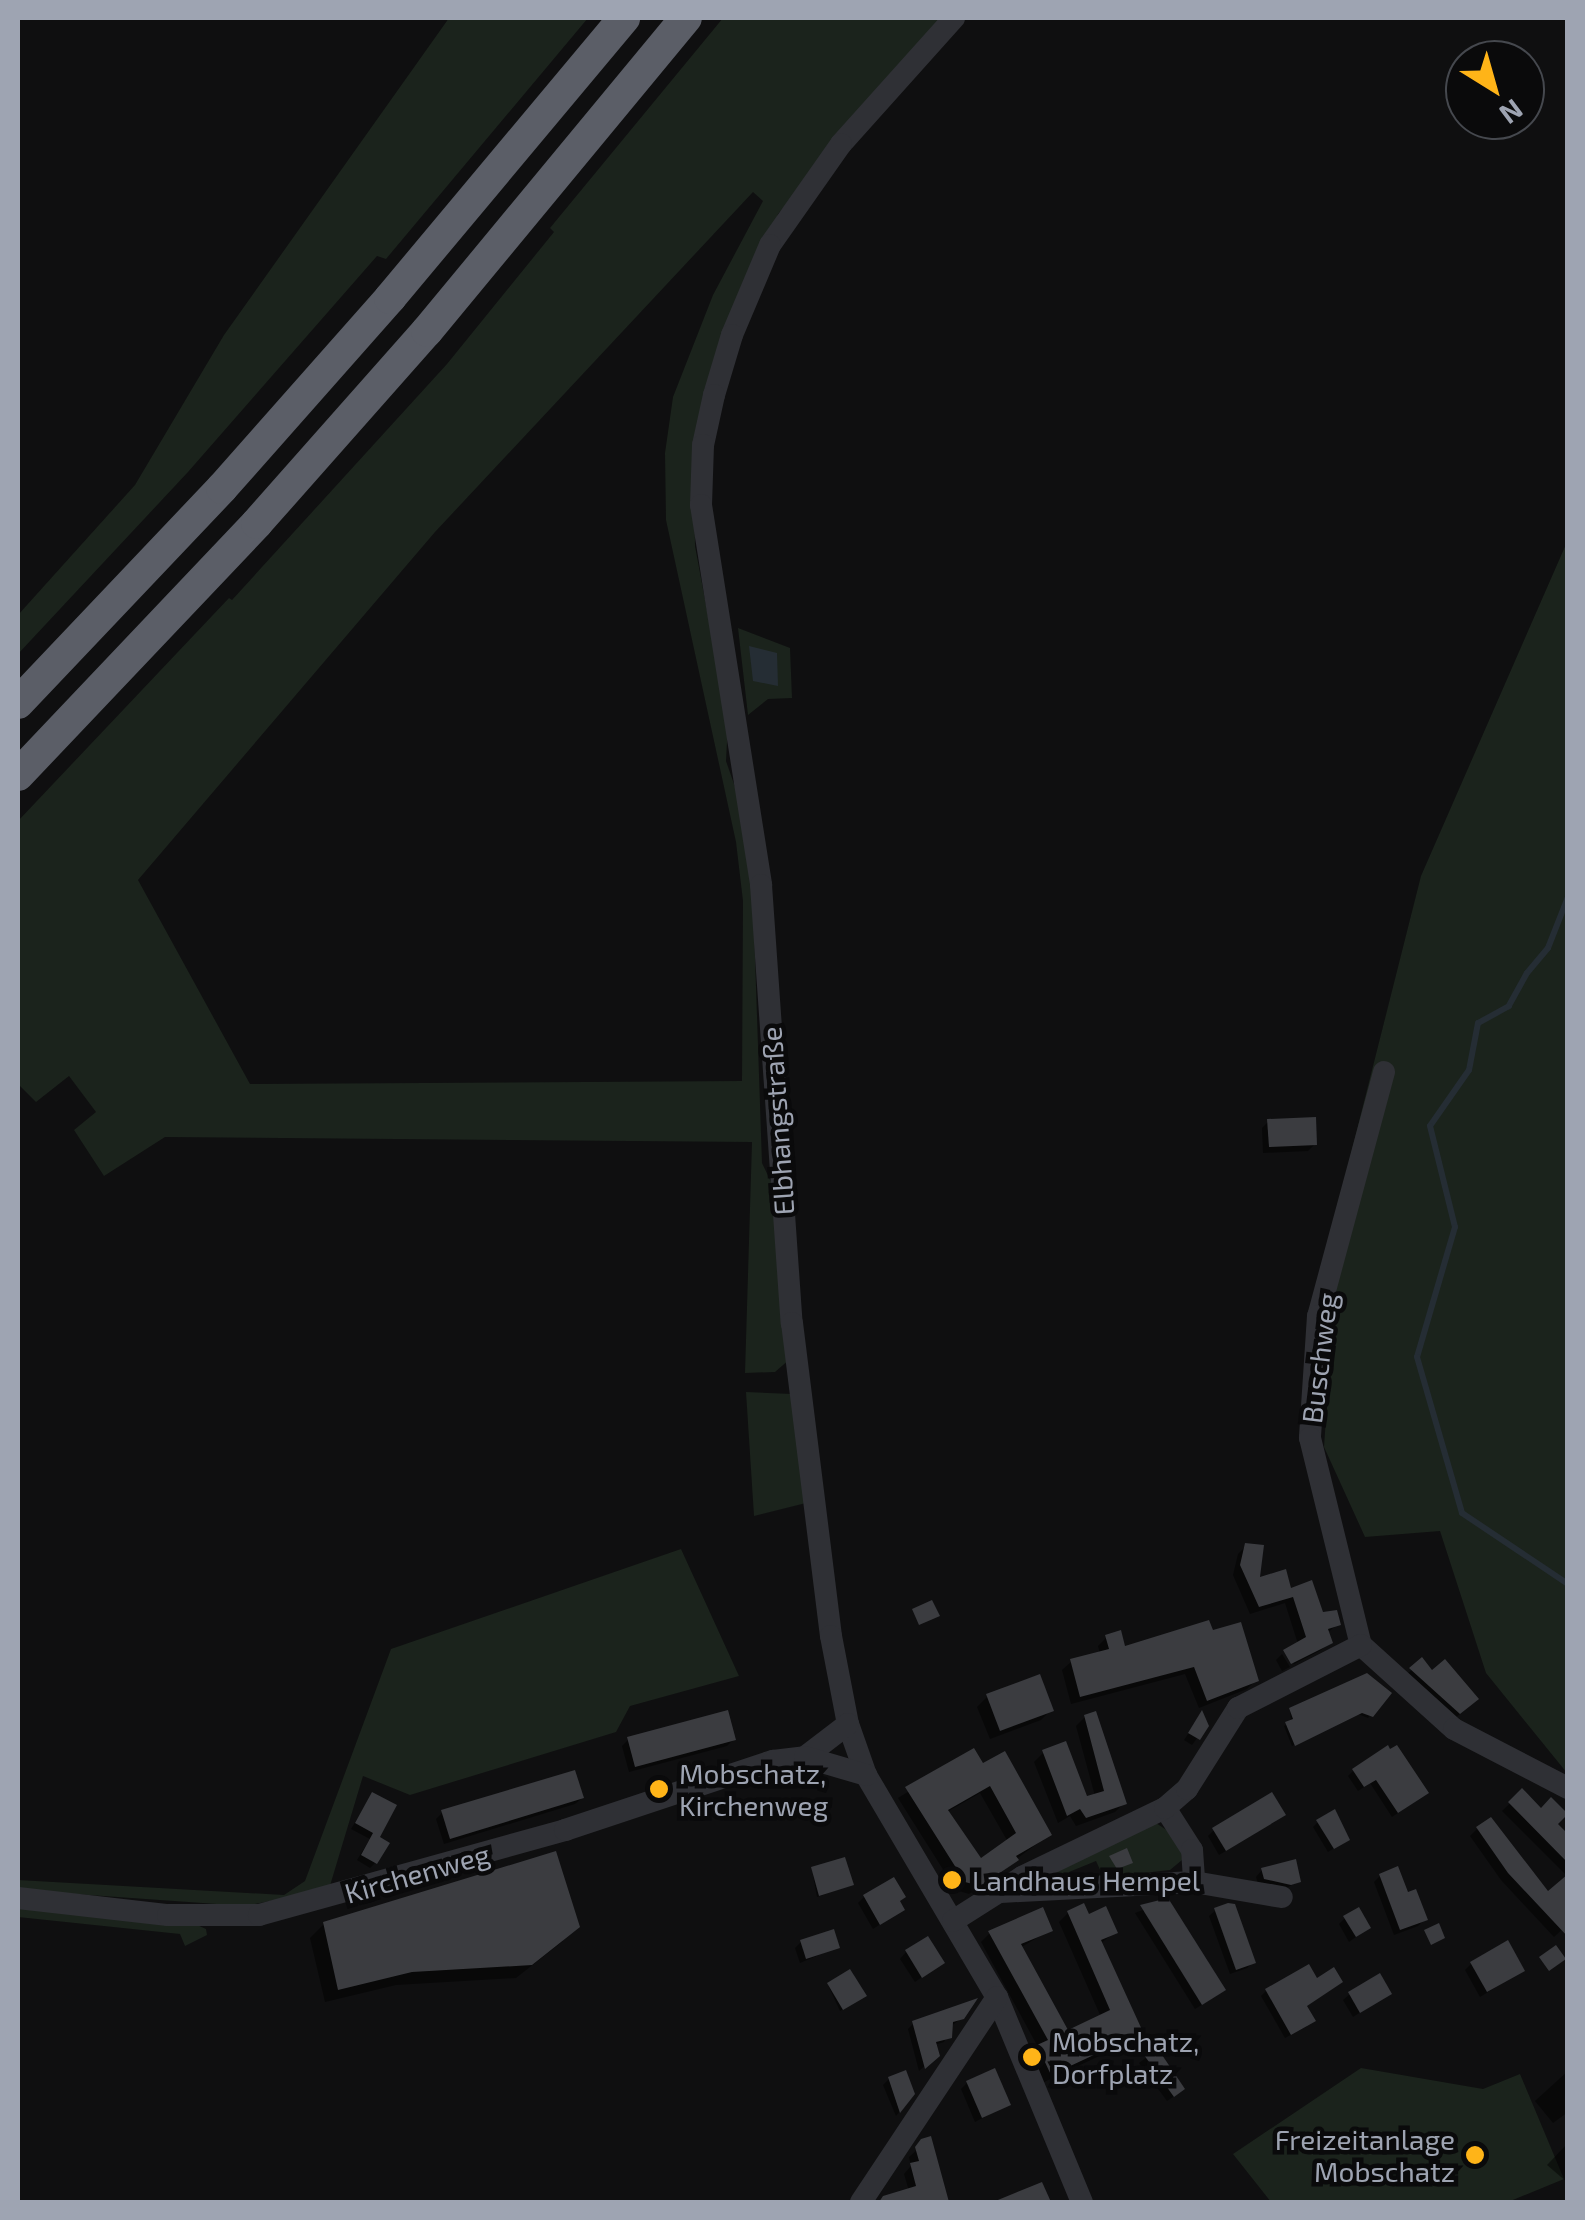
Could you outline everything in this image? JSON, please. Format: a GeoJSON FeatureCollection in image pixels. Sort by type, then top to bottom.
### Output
{"type":"FeatureCollection","features":[{"type":"Feature","properties":{"kind":"highway"},"geometry":{"type":"LineString","coordinates":[[18,704],[222,488],[326,371],[624,18]]}},
{"type":"Feature","properties":{"kind":"highway"},"geometry":{"type":"LineString","coordinates":[[18,775],[257,523],[427,332],[686,18]]}},
{"type":"Feature","properties":{"kind":"highway"},"geometry":{"type":"LineString","coordinates":[[18,792],[52,740]]}},
{"type":"Feature","properties":{"kind":"street","name":"Elbhangstraße"},"geometry":{"type":"LineString","coordinates":[[954,18],[841,144],[784,222],[732,335],[714,395],[703,444],[702,505],[762,885],[792,1322],[832,1636],[848,1724],[866,1775],[997,1997],[1082,2202]]}},
{"type":"Feature","properties":{"kind":"street","name":"Buschweg"},"geometry":{"type":"LineString","coordinates":[[1361,1645],[1310,1438],[1318,1316],[1384,1072]]}},
{"type":"Feature","properties":{"kind":"street"},"geometry":{"type":"LineString","coordinates":[[953,1921],[1054,1860],[1166,1808],[1188,1789],[1238,1708],[1361,1645],[1454,1729],[1568,1788]]}},
{"type":"Feature","properties":{"kind":"street","name":"Kirchenweg"},"geometry":{"type":"LineString","coordinates":[[805,1757],[848,1724]]}},
{"type":"Feature","properties":{"kind":"street","name":"Kirchenweg"},"geometry":{"type":"LineString","coordinates":[[18,1898],[186,1916],[238,1917],[283,1911],[565,1830],[774,1761],[805,1757],[866,1775]]}},
{"type":"Feature","properties":{"kind":"street"},"geometry":{"type":"LineString","coordinates":[[1166,1808],[1192,1850],[1194,1882]]}},
{"type":"Feature","properties":{"kind":"street"},"geometry":{"type":"LineString","coordinates":[[1002,1892],[1194,1882],[1282,1897]]}},
{"type":"Feature","properties":{"kind":"street"},"geometry":{"type":"LineString","coordinates":[[861,2202],[997,1997]]}},
{"type":"Feature","properties":{"kind":"shaded area"},"geometry":{"type":"Polygon","coordinates":[[[449,18],[588,18],[386,259],[377,256],[188,472],[18,654],[18,615],[135,485],[224,335],[449,18]]]}},
{"type":"Feature","properties":{"kind":"shaded area"},"geometry":{"type":"Polygon","coordinates":[[[723,18],[946,18],[778,214],[694,450],[695,546],[728,723],[726,761],[741,804],[753,898],[762,1163],[773,1186],[790,1359],[775,1372],[745,1373],[752,1142],[165,1137],[104,1176],[74,1130],[96,1112],[69,1076],[36,1102],[18,1084],[18,821],[229,598],[232,600],[447,364],[554,232],[550,228],[723,18]],[[753,192],[435,532],[138,880],[250,1084],[742,1081],[743,901],[736,842],[666,520],[665,453],[673,397],[713,295],[763,201],[753,192]]]}},
{"type":"Feature","properties":{"kind":"shaded area"},"geometry":{"type":"Polygon","coordinates":[[[1567,542],[1567,1773],[1486,1673],[1440,1531],[1365,1537],[1324,1447],[1341,1193],[1421,876],[1567,542]]]}},
{"type":"Feature","properties":{"kind":"shaded area"},"geometry":{"type":"Polygon","coordinates":[[[738,628],[790,648],[792,698],[768,699],[748,715],[738,628]]]}},
{"type":"Feature","properties":{"kind":"shaded area"},"geometry":{"type":"Polygon","coordinates":[[[749,646],[777,653],[778,686],[753,681],[749,646]]]}},
{"type":"Feature","properties":{"kind":"shaded area"},"geometry":{"type":"Polygon","coordinates":[[[746,1392],[792,1394],[806,1503],[754,1516],[746,1392]]]}},
{"type":"Feature","properties":{"kind":"shaded area"},"geometry":{"type":"Polygon","coordinates":[[[681,1549],[739,1676],[630,1706],[616,1732],[410,1795],[363,1776],[329,1889],[245,1906],[18,1890],[18,1880],[284,1895],[305,1881],[391,1649],[681,1549]]]}},
{"type":"Feature","properties":{"kind":"shaded area"},"geometry":{"type":"Polygon","coordinates":[[[1156,1823],[1180,1839],[1182,1860],[1170,1870],[1091,1879],[1102,1874],[1096,1861],[1069,1872],[1072,1884],[1037,1878],[1156,1823]]]}},
{"type":"Feature","properties":{"kind":"shaded area"},"geometry":{"type":"Polygon","coordinates":[[[18,1906],[195,1924],[206,1929],[207,1935],[185,1946],[180,1934],[18,1917],[18,1906]]]}},
{"type":"Feature","properties":{"kind":"shaded area"},"geometry":{"type":"Polygon","coordinates":[[[1361,2068],[1483,2089],[1520,2074],[1564,2179],[1508,2202],[1271,2202],[1233,2154],[1361,2068]]]}},
{"type":"Feature","properties":{"kind":"building"},"geometry":{"type":"Polygon","coordinates":[[[1316,1117],[1317,1145],[1269,1147],[1267,1119],[1316,1117]]]}},
{"type":"Feature","properties":{"kind":"building"},"geometry":{"type":"Polygon","coordinates":[[[1245,1543],[1264,1545],[1260,1577],[1286,1569],[1291,1588],[1312,1580],[1323,1612],[1337,1610],[1341,1625],[1328,1629],[1333,1643],[1291,1664],[1283,1650],[1306,1637],[1293,1597],[1259,1607],[1240,1565],[1245,1543]]]}},
{"type":"Feature","properties":{"kind":"building"},"geometry":{"type":"Polygon","coordinates":[[[932,1600],[940,1616],[919,1625],[912,1609],[932,1600]]]}},
{"type":"Feature","properties":{"kind":"building"},"geometry":{"type":"Polygon","coordinates":[[[1209,1620],[1213,1630],[1241,1622],[1259,1681],[1207,1701],[1194,1667],[1080,1697],[1070,1659],[1109,1649],[1105,1635],[1121,1630],[1125,1646],[1209,1620]]]}},
{"type":"Feature","properties":{"kind":"building"},"geometry":{"type":"Polygon","coordinates":[[[1422,1657],[1432,1670],[1445,1659],[1479,1699],[1460,1714],[1409,1668],[1422,1657]]]}},
{"type":"Feature","properties":{"kind":"building"},"geometry":{"type":"Polygon","coordinates":[[[1367,1673],[1392,1693],[1373,1717],[1362,1713],[1295,1746],[1285,1722],[1293,1719],[1289,1708],[1367,1673]]]}},
{"type":"Feature","properties":{"kind":"building"},"geometry":{"type":"Polygon","coordinates":[[[1040,1674],[1054,1711],[1000,1731],[986,1694],[1040,1674]]]}},
{"type":"Feature","properties":{"kind":"building"},"geometry":{"type":"Polygon","coordinates":[[[728,1710],[736,1740],[635,1767],[627,1737],[728,1710]]]}},
{"type":"Feature","properties":{"kind":"building"},"geometry":{"type":"Polygon","coordinates":[[[1202,1710],[1209,1726],[1200,1740],[1188,1733],[1202,1710]]]}},
{"type":"Feature","properties":{"kind":"building"},"geometry":{"type":"Polygon","coordinates":[[[1096,1711],[1127,1804],[1086,1818],[1080,1809],[1067,1816],[1042,1750],[1066,1741],[1087,1796],[1104,1791],[1084,1715],[1096,1711]]]}},
{"type":"Feature","properties":{"kind":"building"},"geometry":{"type":"Polygon","coordinates":[[[1388,1745],[1390,1749],[1397,1745],[1429,1793],[1398,1813],[1376,1780],[1364,1787],[1352,1769],[1388,1745]]]}},
{"type":"Feature","properties":{"kind":"building"},"geometry":{"type":"Polygon","coordinates":[[[974,1748],[983,1763],[1005,1751],[1052,1835],[1016,1856],[1019,1860],[980,1886],[965,1882],[905,1787],[974,1748]],[[990,1786],[948,1810],[981,1858],[1016,1833],[990,1786]]]}},
{"type":"Feature","properties":{"kind":"building"},"geometry":{"type":"Polygon","coordinates":[[[575,1770],[584,1798],[450,1839],[441,1810],[575,1770]]]}},
{"type":"Feature","properties":{"kind":"building"},"geometry":{"type":"Polygon","coordinates":[[[1522,1788],[1541,1808],[1551,1797],[1568,1814],[1558,1824],[1568,1834],[1568,1863],[1508,1802],[1522,1788]]]}},
{"type":"Feature","properties":{"kind":"building"},"geometry":{"type":"Polygon","coordinates":[[[372,1792],[397,1805],[380,1837],[390,1843],[377,1864],[361,1855],[373,1833],[355,1823],[372,1792]]]}},
{"type":"Feature","properties":{"kind":"building"},"geometry":{"type":"Polygon","coordinates":[[[1272,1792],[1286,1815],[1226,1851],[1212,1828],[1272,1792]]]}},
{"type":"Feature","properties":{"kind":"building"},"geometry":{"type":"Polygon","coordinates":[[[1335,1809],[1350,1840],[1334,1849],[1316,1820],[1335,1809]]]}},
{"type":"Feature","properties":{"kind":"building"},"geometry":{"type":"Polygon","coordinates":[[[1491,1817],[1548,1891],[1568,1874],[1568,1937],[1508,1873],[1476,1827],[1491,1817]]]}},
{"type":"Feature","properties":{"kind":"building"},"geometry":{"type":"Polygon","coordinates":[[[1127,1848],[1133,1863],[1117,1869],[1109,1856],[1127,1848]]]}},
{"type":"Feature","properties":{"kind":"building"},"geometry":{"type":"Polygon","coordinates":[[[556,1851],[580,1927],[532,1965],[412,1972],[338,1990],[323,1922],[556,1851]]]}},
{"type":"Feature","properties":{"kind":"building"},"geometry":{"type":"Polygon","coordinates":[[[845,1857],[854,1885],[819,1896],[811,1867],[845,1857]]]}},
{"type":"Feature","properties":{"kind":"building"},"geometry":{"type":"Polygon","coordinates":[[[1296,1859],[1301,1882],[1291,1885],[1264,1879],[1261,1868],[1296,1859]]]}},
{"type":"Feature","properties":{"kind":"building"},"geometry":{"type":"Polygon","coordinates":[[[1398,1866],[1408,1892],[1416,1889],[1428,1920],[1400,1930],[1379,1874],[1398,1866]]]}},
{"type":"Feature","properties":{"kind":"building"},"geometry":{"type":"Polygon","coordinates":[[[894,1877],[906,1897],[900,1901],[905,1910],[880,1925],[863,1895],[894,1877]]]}},
{"type":"Feature","properties":{"kind":"building"},"geometry":{"type":"Polygon","coordinates":[[[1168,1898],[1226,1990],[1202,2005],[1140,1905],[1168,1898]]]}},
{"type":"Feature","properties":{"kind":"building"},"geometry":{"type":"Polygon","coordinates":[[[1084,1903],[1089,1914],[1106,1906],[1118,1933],[1101,1940],[1143,2032],[1051,2075],[1037,2045],[1048,2040],[988,1931],[1043,1907],[1053,1931],[1021,1944],[1068,2030],[1110,2010],[1067,1911],[1084,1903]]]}},
{"type":"Feature","properties":{"kind":"building"},"geometry":{"type":"Polygon","coordinates":[[[1235,1904],[1256,1963],[1236,1970],[1214,1908],[1235,1904]]]}},
{"type":"Feature","properties":{"kind":"building"},"geometry":{"type":"Polygon","coordinates":[[[1359,1907],[1371,1928],[1356,1937],[1343,1916],[1359,1907]]]}},
{"type":"Feature","properties":{"kind":"building"},"geometry":{"type":"Polygon","coordinates":[[[1439,1923],[1445,1938],[1431,1945],[1424,1930],[1439,1923]]]}},
{"type":"Feature","properties":{"kind":"building"},"geometry":{"type":"Polygon","coordinates":[[[834,1929],[840,1948],[806,1959],[800,1940],[834,1929]]]}},
{"type":"Feature","properties":{"kind":"building"},"geometry":{"type":"Polygon","coordinates":[[[928,1936],[945,1963],[922,1978],[905,1950],[928,1936]]]}},
{"type":"Feature","properties":{"kind":"building"},"geometry":{"type":"Polygon","coordinates":[[[1508,1940],[1525,1971],[1487,1992],[1470,1962],[1508,1940]]]}},
{"type":"Feature","properties":{"kind":"building"},"geometry":{"type":"Polygon","coordinates":[[[1556,1945],[1566,1959],[1549,1971],[1539,1957],[1556,1945]]]}},
{"type":"Feature","properties":{"kind":"building"},"geometry":{"type":"Polygon","coordinates":[[[1309,1964],[1317,1978],[1334,1967],[1343,1982],[1307,2006],[1316,2021],[1291,2035],[1265,1989],[1309,1964]]]}},
{"type":"Feature","properties":{"kind":"building"},"geometry":{"type":"Polygon","coordinates":[[[850,1969],[867,1996],[843,2010],[827,1983],[850,1969]]]}},
{"type":"Feature","properties":{"kind":"building"},"geometry":{"type":"Polygon","coordinates":[[[1380,1973],[1392,1994],[1360,2013],[1348,1992],[1380,1973]]]}},
{"type":"Feature","properties":{"kind":"building"},"geometry":{"type":"Polygon","coordinates":[[[978,1998],[964,2019],[953,2022],[952,2038],[936,2042],[940,2056],[925,2069],[912,2021],[978,1998]]]}},
{"type":"Feature","properties":{"kind":"building"},"geometry":{"type":"Polygon","coordinates":[[[1156,2046],[1185,2089],[1174,2097],[1144,2055],[1156,2046]]]}},
{"type":"Feature","properties":{"kind":"building"},"geometry":{"type":"Polygon","coordinates":[[[995,2068],[1011,2105],[982,2118],[966,2081],[995,2068]]]}},
{"type":"Feature","properties":{"kind":"building"},"geometry":{"type":"Polygon","coordinates":[[[906,2070],[915,2094],[900,2113],[888,2077],[906,2070]]]}},
{"type":"Feature","properties":{"kind":"building"},"geometry":{"type":"Polygon","coordinates":[[[931,2136],[949,2202],[879,2202],[883,2196],[916,2186],[910,2163],[919,2161],[915,2147],[921,2139],[931,2136]]]}},
{"type":"Feature","properties":{"kind":"building"},"geometry":{"type":"Polygon","coordinates":[[[1042,2182],[1051,2202],[993,2202],[1042,2182]]]}},
{"type":"Feature","properties":{"kind":"waterway"},"geometry":{"type":"LineString","coordinates":[[1568,897],[1548,948],[1527,973],[1509,1006],[1478,1023],[1469,1070],[1430,1126],[1455,1227],[1417,1357],[1462,1513],[1568,1584]]}},
{"type":"Feature","properties":{"kind":"place","name":"Mobschatz, Kirchenweg"},"geometry":{"type":"Point","coordinates":[659,1789]}},
{"type":"Feature","properties":{"kind":"place","name":"Landhaus Hempel"},"geometry":{"type":"Point","coordinates":[952,1880]}},
{"type":"Feature","properties":{"kind":"place","name":"Mobschatz, Dorfplatz"},"geometry":{"type":"Point","coordinates":[1032,2057]}},
{"type":"Feature","properties":{"kind":"place","name":"Freizeitanlage Mobschatz"},"geometry":{"type":"Point","coordinates":[1475,2155]}}]}
